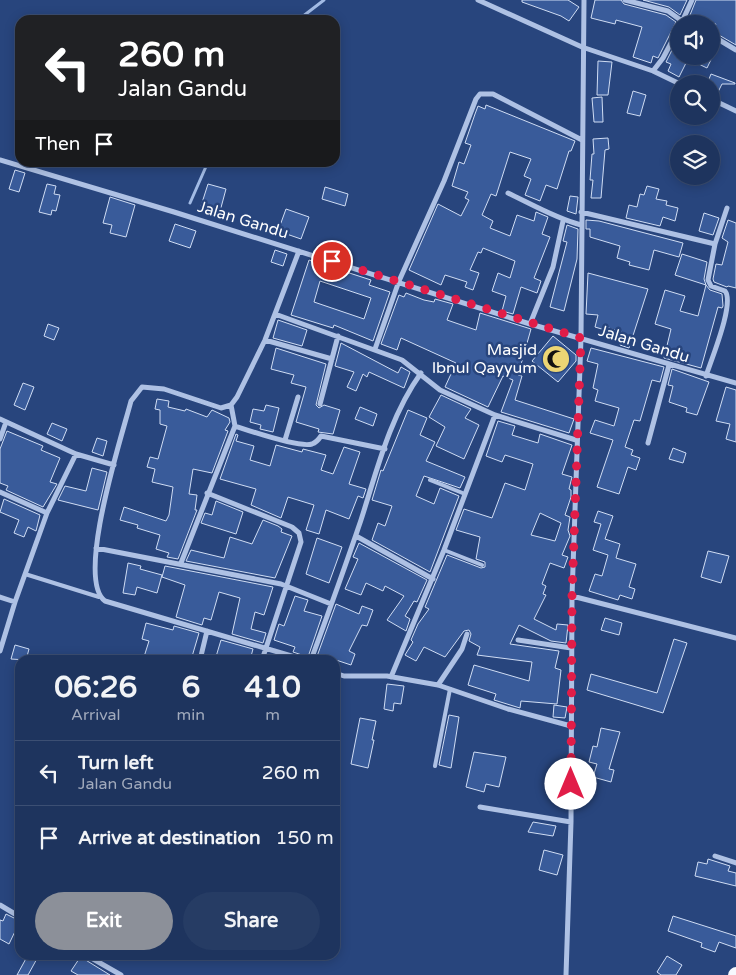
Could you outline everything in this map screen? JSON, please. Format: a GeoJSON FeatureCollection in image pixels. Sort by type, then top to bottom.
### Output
{"type":"FeatureCollection","features":[{"type":"Feature","properties":{"kind":"street"},"geometry":{"type":"LineString","coordinates":[[478,0],[582,47],[652,71],[670,79]]}},
{"type":"Feature","properties":{"kind":"street"},"geometry":{"type":"LineString","coordinates":[[566,975],[571,822],[572,596],[581,338],[582,47],[584,0]]}},
{"type":"Feature","properties":{"kind":"street"},"geometry":{"type":"LineString","coordinates":[[625,0],[668,11],[675,15]]}},
{"type":"Feature","properties":{"kind":"street"},"geometry":{"type":"LineString","coordinates":[[686,15],[692,0]]}},
{"type":"Feature","properties":{"kind":"street"},"geometry":{"type":"LineString","coordinates":[[720,40],[736,50]]}},
{"type":"Feature","properties":{"kind":"street"},"geometry":{"type":"LineString","coordinates":[[652,71],[663,58],[670,45]]}},
{"type":"Feature","properties":{"kind":"street"},"geometry":{"type":"LineString","coordinates":[[376,349],[399,281],[444,181],[476,99],[480,94],[493,94],[582,140]]}},
{"type":"Feature","properties":{"kind":"street"},"geometry":{"type":"LineString","coordinates":[[720,103],[736,111]]}},
{"type":"Feature","properties":{"kind":"street","name":"Jalan Gandu"},"geometry":{"type":"LineString","coordinates":[[0,160],[15,165]]}},
{"type":"Feature","properties":{"kind":"street","name":"Jalan Gandu"},"geometry":{"type":"LineString","coordinates":[[23,167],[399,281],[530,324],[736,384]]}},
{"type":"Feature","properties":{"kind":"street"},"geometry":{"type":"LineString","coordinates":[[508,193],[543,208],[563,220],[581,225]]}},
{"type":"Feature","properties":{"kind":"street"},"geometry":{"type":"LineString","coordinates":[[706,376],[723,323],[728,299],[725,291],[711,286],[708,280],[715,244],[727,208]]}},
{"type":"Feature","properties":{"kind":"street"},"geometry":{"type":"LineString","coordinates":[[581,212],[715,244]]}},
{"type":"Feature","properties":{"kind":"street"},"geometry":{"type":"LineString","coordinates":[[530,324],[553,267],[563,220]]}},
{"type":"Feature","properties":{"kind":"street"},"geometry":{"type":"LineString","coordinates":[[290,655],[114,604],[99,597],[95,583],[98,530],[131,401],[142,387],[164,389],[221,408],[231,405],[238,397],[265,340],[299,251]]}},
{"type":"Feature","properties":{"kind":"street"},"geometry":{"type":"LineString","coordinates":[[275,314],[402,360],[440,390],[495,415],[576,440]]}},
{"type":"Feature","properties":{"kind":"street"},"geometry":{"type":"LineString","coordinates":[[320,404],[338,336]]}},
{"type":"Feature","properties":{"kind":"street"},"geometry":{"type":"LineString","coordinates":[[265,340],[332,359]]}},
{"type":"Feature","properties":{"kind":"street"},"geometry":{"type":"LineString","coordinates":[[648,443],[669,365]]}},
{"type":"Feature","properties":{"kind":"street"},"geometry":{"type":"LineString","coordinates":[[313,655],[405,395],[420,373]]}},
{"type":"Feature","properties":{"kind":"street"},"geometry":{"type":"LineString","coordinates":[[284,440],[298,397]]}},
{"type":"Feature","properties":{"kind":"street"},"geometry":{"type":"LineString","coordinates":[[181,563],[235,426],[231,405]]}},
{"type":"Feature","properties":{"kind":"street"},"geometry":{"type":"LineString","coordinates":[[391,676],[433,579],[495,415]]}},
{"type":"Feature","properties":{"kind":"street"},"geometry":{"type":"LineString","coordinates":[[0,419],[76,454],[114,465]]}},
{"type":"Feature","properties":{"kind":"street"},"geometry":{"type":"LineString","coordinates":[[0,439],[6,422]]}},
{"type":"Feature","properties":{"kind":"street"},"geometry":{"type":"LineString","coordinates":[[235,426],[303,445],[313,444],[321,436],[385,449]]}},
{"type":"Feature","properties":{"kind":"street"},"geometry":{"type":"LineString","coordinates":[[0,651],[15,602],[47,513],[76,454]]}},
{"type":"Feature","properties":{"kind":"street"},"geometry":{"type":"LineString","coordinates":[[0,492],[47,513]]}},
{"type":"Feature","properties":{"kind":"street"},"geometry":{"type":"LineString","coordinates":[[207,494],[292,528],[299,533],[301,542],[264,655]]}},
{"type":"Feature","properties":{"kind":"street"},"geometry":{"type":"LineString","coordinates":[[356,536],[433,579]]}},
{"type":"Feature","properties":{"kind":"street"},"geometry":{"type":"LineString","coordinates":[[96,548],[181,563],[285,586],[332,604]]}},
{"type":"Feature","properties":{"kind":"street"},"geometry":{"type":"LineString","coordinates":[[0,596],[15,602]]}},
{"type":"Feature","properties":{"kind":"street"},"geometry":{"type":"LineString","coordinates":[[572,596],[736,638]]}},
{"type":"Feature","properties":{"kind":"street"},"geometry":{"type":"LineString","coordinates":[[201,655],[207,631]]}},
{"type":"Feature","properties":{"kind":"street"},"geometry":{"type":"LineString","coordinates":[[438,686],[462,649],[467,634]]}},
{"type":"Feature","properties":{"kind":"street"},"geometry":{"type":"LineString","coordinates":[[518,640],[571,648]]}},
{"type":"Feature","properties":{"kind":"street"},"geometry":{"type":"LineString","coordinates":[[340,675],[391,676],[438,686],[508,709],[571,726]]}},
{"type":"Feature","properties":{"kind":"street"},"geometry":{"type":"LineString","coordinates":[[480,807],[571,822]]}},
{"type":"Feature","properties":{"kind":"street"},"geometry":{"type":"LineString","coordinates":[[715,856],[736,863]]}},
{"type":"Feature","properties":{"kind":"street"},"geometry":{"type":"LineString","coordinates":[[0,905],[15,913]]}},
{"type":"Feature","properties":{"kind":"street"},"geometry":{"type":"LineString","coordinates":[[95,960],[121,975]]}},
{"type":"Feature","properties":{"kind":"lane"},"geometry":{"type":"LineString","coordinates":[[430,480],[465,494]]}},
{"type":"Feature","properties":{"kind":"lane"},"geometry":{"type":"LineString","coordinates":[[444,550],[482,565]]}},
{"type":"Feature","properties":{"kind":"lane"},"geometry":{"type":"LineString","coordinates":[[25,574],[99,597]]}},
{"type":"Feature","properties":{"kind":"lane"},"geometry":{"type":"LineString","coordinates":[[435,766],[450,689]]}},
{"type":"Feature","properties":{"kind":"building"},"geometry":{"type":"Polygon","coordinates":[[[522,0],[568,0],[579,7],[569,21],[561,16],[522,2],[522,0]]]}},
{"type":"Feature","properties":{"kind":"building"},"geometry":{"type":"Polygon","coordinates":[[[595,0],[621,0],[624,4],[666,15],[670,18],[670,34],[658,58],[653,56],[651,63],[633,57],[642,27],[616,20],[615,24],[591,18],[595,0]]]}},
{"type":"Feature","properties":{"kind":"building"},"geometry":{"type":"Polygon","coordinates":[[[643,0],[687,0],[680,15],[669,7],[643,0]]]}},
{"type":"Feature","properties":{"kind":"building"},"geometry":{"type":"Polygon","coordinates":[[[696,0],[736,0],[736,45],[720,36],[720,15],[690,15],[696,0]]]}},
{"type":"Feature","properties":{"kind":"building"},"geometry":{"type":"Polygon","coordinates":[[[670,54],[670,64],[666,62],[670,54]]]}},
{"type":"Feature","properties":{"kind":"building"},"geometry":{"type":"Polygon","coordinates":[[[598,61],[612,62],[608,95],[597,95],[598,61]]]}},
{"type":"Feature","properties":{"kind":"building"},"geometry":{"type":"Polygon","coordinates":[[[671,65],[685,65],[680,75],[668,71],[671,65]]]}},
{"type":"Feature","properties":{"kind":"building"},"geometry":{"type":"Polygon","coordinates":[[[720,77],[735,83],[735,84],[722,84],[720,88],[720,77]]]}},
{"type":"Feature","properties":{"kind":"building"},"geometry":{"type":"Polygon","coordinates":[[[633,91],[646,95],[640,116],[627,113],[633,91]]]}},
{"type":"Feature","properties":{"kind":"building"},"geometry":{"type":"Polygon","coordinates":[[[602,97],[603,122],[594,122],[592,98],[602,97]]]}},
{"type":"Feature","properties":{"kind":"building"},"geometry":{"type":"Polygon","coordinates":[[[486,105],[575,141],[571,151],[569,151],[557,189],[546,185],[540,201],[525,195],[531,179],[524,176],[531,159],[510,152],[496,196],[491,194],[482,215],[493,221],[490,228],[510,236],[517,215],[534,221],[536,212],[548,217],[542,234],[550,237],[534,278],[541,281],[537,293],[521,287],[513,314],[502,311],[506,296],[492,291],[498,273],[510,278],[515,261],[483,248],[481,253],[478,252],[470,270],[479,273],[473,290],[465,287],[467,282],[445,275],[441,285],[409,270],[438,204],[461,216],[469,200],[465,198],[468,192],[452,186],[459,162],[464,164],[471,145],[465,143],[478,106],[485,109],[486,105]]]}},
{"type":"Feature","properties":{"kind":"building"},"geometry":{"type":"Polygon","coordinates":[[[608,138],[609,149],[605,150],[601,198],[591,198],[593,180],[590,180],[592,154],[594,154],[593,139],[608,138]]]}},
{"type":"Feature","properties":{"kind":"building"},"geometry":{"type":"Polygon","coordinates":[[[15,170],[25,173],[19,192],[9,189],[15,170]]]}},
{"type":"Feature","properties":{"kind":"building"},"geometry":{"type":"Polygon","coordinates":[[[47,184],[56,186],[54,194],[60,195],[56,211],[52,210],[51,215],[39,212],[47,184]]]}},
{"type":"Feature","properties":{"kind":"building"},"geometry":{"type":"Polygon","coordinates":[[[208,184],[226,189],[219,215],[200,209],[208,184]]]}},
{"type":"Feature","properties":{"kind":"building"},"geometry":{"type":"Polygon","coordinates":[[[647,186],[659,189],[656,199],[667,201],[666,205],[678,208],[675,221],[663,217],[660,226],[626,218],[629,205],[637,207],[640,194],[644,195],[647,186]]]}},
{"type":"Feature","properties":{"kind":"building"},"geometry":{"type":"Polygon","coordinates":[[[325,187],[348,194],[345,206],[322,199],[325,187]]]}},
{"type":"Feature","properties":{"kind":"building"},"geometry":{"type":"Polygon","coordinates":[[[570,196],[578,197],[576,214],[567,211],[570,196]]]}},
{"type":"Feature","properties":{"kind":"building"},"geometry":{"type":"Polygon","coordinates":[[[110,197],[135,205],[126,237],[110,233],[112,225],[103,223],[110,197]]]}},
{"type":"Feature","properties":{"kind":"building"},"geometry":{"type":"Polygon","coordinates":[[[286,209],[309,217],[301,239],[278,231],[286,209]]]}},
{"type":"Feature","properties":{"kind":"building"},"geometry":{"type":"Polygon","coordinates":[[[704,213],[719,218],[713,235],[699,231],[704,213]]]}},
{"type":"Feature","properties":{"kind":"building"},"geometry":{"type":"Polygon","coordinates":[[[586,220],[599,221],[683,243],[679,257],[654,250],[649,270],[629,265],[630,262],[617,258],[620,246],[590,237],[590,229],[586,229],[586,220]]]}},
{"type":"Feature","properties":{"kind":"building"},"geometry":{"type":"Polygon","coordinates":[[[728,220],[736,223],[736,288],[714,282],[713,279],[716,264],[722,265],[728,242],[722,238],[728,220]]]}},
{"type":"Feature","properties":{"kind":"building"},"geometry":{"type":"Polygon","coordinates":[[[175,224],[196,231],[190,248],[169,241],[175,224]]]}},
{"type":"Feature","properties":{"kind":"building"},"geometry":{"type":"Polygon","coordinates":[[[567,225],[578,229],[577,259],[564,311],[550,307],[567,242],[563,241],[567,225]]]}},
{"type":"Feature","properties":{"kind":"building"},"geometry":{"type":"Polygon","coordinates":[[[275,250],[287,254],[283,266],[271,262],[275,250]]]}},
{"type":"Feature","properties":{"kind":"building"},"geometry":{"type":"Polygon","coordinates":[[[682,254],[707,262],[704,279],[706,285],[675,275],[682,254]]]}},
{"type":"Feature","properties":{"kind":"building"},"geometry":{"type":"Polygon","coordinates":[[[309,260],[371,280],[369,285],[390,292],[373,341],[334,325],[333,328],[291,315],[309,260]],[[320,281],[314,302],[364,319],[371,298],[320,281]]]}},
{"type":"Feature","properties":{"kind":"building"},"geometry":{"type":"Polygon","coordinates":[[[588,273],[648,289],[629,348],[620,345],[624,333],[606,327],[605,330],[595,327],[598,315],[586,314],[588,273]]]}},
{"type":"Feature","properties":{"kind":"building"},"geometry":{"type":"Polygon","coordinates":[[[706,285],[710,290],[722,294],[723,306],[722,308],[718,307],[701,368],[664,358],[671,329],[655,324],[665,290],[685,296],[680,311],[698,316],[706,285]]]}},
{"type":"Feature","properties":{"kind":"building"},"geometry":{"type":"Polygon","coordinates":[[[406,293],[424,300],[434,302],[435,299],[453,304],[447,320],[476,330],[480,313],[531,329],[518,375],[522,376],[515,400],[574,419],[569,433],[501,412],[513,380],[503,376],[488,407],[445,387],[456,363],[401,338],[397,350],[381,344],[399,295],[404,297],[406,293]]]}},
{"type":"Feature","properties":{"kind":"building"},"geometry":{"type":"Polygon","coordinates":[[[278,320],[307,330],[302,346],[273,338],[278,320]]]}},
{"type":"Feature","properties":{"kind":"building"},"geometry":{"type":"Polygon","coordinates":[[[48,324],[59,328],[54,340],[44,336],[48,324]]]}},
{"type":"Feature","properties":{"kind":"building","name":"Masjid Ibnul Qayyum"},"geometry":{"type":"Polygon","coordinates":[[[553,336],[576,355],[576,361],[558,382],[532,361],[553,336]]]}},
{"type":"Feature","properties":{"kind":"building"},"geometry":{"type":"Polygon","coordinates":[[[341,343],[398,373],[401,367],[410,372],[404,388],[369,372],[367,377],[363,374],[356,391],[347,387],[354,372],[335,366],[341,343]]]}},
{"type":"Feature","properties":{"kind":"building"},"geometry":{"type":"Polygon","coordinates":[[[276,348],[326,364],[316,405],[319,408],[324,405],[340,410],[333,434],[318,432],[319,429],[296,422],[306,387],[291,383],[294,375],[271,369],[276,348]]]}},
{"type":"Feature","properties":{"kind":"building"},"geometry":{"type":"Polygon","coordinates":[[[591,348],[664,367],[660,382],[652,380],[640,421],[634,420],[625,447],[633,450],[631,455],[640,458],[636,470],[628,467],[619,494],[597,487],[613,440],[590,433],[595,420],[614,426],[619,408],[595,401],[598,390],[593,388],[598,364],[587,361],[591,348]]]}},
{"type":"Feature","properties":{"kind":"building"},"geometry":{"type":"Polygon","coordinates":[[[672,369],[709,382],[697,415],[686,412],[687,408],[669,402],[673,386],[668,385],[672,369]]]}},
{"type":"Feature","properties":{"kind":"building"},"geometry":{"type":"Polygon","coordinates":[[[23,383],[34,387],[25,410],[14,405],[23,383]]]}},
{"type":"Feature","properties":{"kind":"building"},"geometry":{"type":"Polygon","coordinates":[[[726,387],[736,390],[736,442],[726,439],[730,424],[716,421],[726,387]]]}},
{"type":"Feature","properties":{"kind":"building"},"geometry":{"type":"Polygon","coordinates":[[[441,395],[471,409],[465,418],[479,425],[464,459],[436,446],[445,427],[429,417],[441,395]]]}},
{"type":"Feature","properties":{"kind":"building"},"geometry":{"type":"Polygon","coordinates":[[[157,399],[169,401],[168,407],[185,411],[186,409],[207,417],[212,410],[229,418],[230,422],[225,430],[228,431],[212,473],[193,469],[189,494],[197,495],[195,510],[197,510],[178,559],[167,557],[169,553],[156,549],[160,535],[137,528],[138,525],[120,520],[124,507],[166,521],[169,515],[173,487],[152,482],[155,469],[147,467],[150,457],[158,459],[167,426],[160,424],[160,410],[155,409],[157,399]]]}},
{"type":"Feature","properties":{"kind":"building"},"geometry":{"type":"Polygon","coordinates":[[[266,405],[279,408],[273,432],[260,429],[261,425],[250,422],[253,409],[264,411],[266,405]]]}},
{"type":"Feature","properties":{"kind":"building"},"geometry":{"type":"Polygon","coordinates":[[[360,407],[377,414],[373,426],[355,419],[360,407]]]}},
{"type":"Feature","properties":{"kind":"building"},"geometry":{"type":"Polygon","coordinates":[[[408,410],[427,418],[420,435],[435,442],[426,461],[465,477],[460,488],[424,476],[416,496],[434,504],[440,488],[459,496],[430,572],[372,540],[378,523],[385,526],[392,506],[372,500],[381,470],[383,471],[408,410]]]}},
{"type":"Feature","properties":{"kind":"building"},"geometry":{"type":"Polygon","coordinates":[[[498,421],[515,426],[512,435],[538,443],[540,434],[572,445],[562,474],[572,477],[569,489],[571,490],[571,497],[565,515],[570,517],[568,530],[570,536],[562,555],[568,557],[564,568],[550,563],[542,584],[546,586],[543,594],[546,595],[534,619],[556,630],[557,624],[568,625],[566,643],[551,641],[519,625],[510,644],[559,651],[555,668],[561,670],[557,704],[521,701],[520,708],[494,700],[496,694],[468,685],[474,665],[529,681],[532,662],[477,655],[480,647],[469,641],[471,634],[469,630],[464,631],[445,657],[424,647],[416,661],[405,655],[413,642],[411,640],[418,624],[429,609],[425,607],[447,555],[481,568],[485,567],[485,562],[476,559],[480,537],[456,530],[464,509],[492,518],[505,483],[525,490],[533,464],[505,455],[502,462],[486,456],[498,421]],[[540,513],[531,535],[555,541],[561,523],[540,513]]]}},
{"type":"Feature","properties":{"kind":"building"},"geometry":{"type":"Polygon","coordinates":[[[52,423],[67,429],[62,441],[47,434],[52,423]]]}},
{"type":"Feature","properties":{"kind":"building"},"geometry":{"type":"Polygon","coordinates":[[[7,431],[43,446],[41,450],[60,458],[50,482],[57,484],[43,507],[6,490],[8,486],[0,483],[0,449],[7,431]]]}},
{"type":"Feature","properties":{"kind":"building"},"geometry":{"type":"Polygon","coordinates":[[[236,434],[238,435],[236,441],[254,446],[250,460],[270,466],[276,445],[302,452],[303,449],[326,455],[321,470],[333,474],[344,447],[360,452],[349,484],[366,489],[363,498],[358,496],[349,519],[326,510],[319,534],[306,530],[314,505],[288,497],[281,518],[251,505],[256,489],[220,479],[236,434]]]}},
{"type":"Feature","properties":{"kind":"building"},"geometry":{"type":"Polygon","coordinates":[[[97,438],[107,441],[103,456],[92,452],[97,438]]]}},
{"type":"Feature","properties":{"kind":"building"},"geometry":{"type":"Polygon","coordinates":[[[673,448],[686,453],[683,463],[669,459],[673,448]]]}},
{"type":"Feature","properties":{"kind":"building"},"geometry":{"type":"Polygon","coordinates":[[[92,468],[107,472],[98,510],[58,500],[65,486],[86,491],[92,468]]]}},
{"type":"Feature","properties":{"kind":"building"},"geometry":{"type":"Polygon","coordinates":[[[4,499],[40,515],[36,531],[28,527],[24,537],[14,533],[19,520],[0,512],[4,499]]]}},
{"type":"Feature","properties":{"kind":"building"},"geometry":{"type":"Polygon","coordinates":[[[216,501],[243,512],[236,534],[201,523],[205,513],[212,515],[216,501]]]}},
{"type":"Feature","properties":{"kind":"building"},"geometry":{"type":"Polygon","coordinates":[[[598,511],[613,516],[605,539],[620,544],[616,558],[636,564],[629,587],[635,589],[632,599],[620,595],[618,600],[589,591],[595,574],[602,576],[608,555],[593,550],[601,524],[594,522],[598,511]]]}},
{"type":"Feature","properties":{"kind":"building"},"geometry":{"type":"Polygon","coordinates":[[[263,520],[278,526],[282,529],[281,532],[292,536],[275,578],[186,561],[191,550],[224,558],[230,537],[252,544],[263,520]]]}},
{"type":"Feature","properties":{"kind":"building"},"geometry":{"type":"Polygon","coordinates":[[[317,538],[342,547],[329,583],[306,574],[317,538]]]}},
{"type":"Feature","properties":{"kind":"building"},"geometry":{"type":"Polygon","coordinates":[[[359,543],[427,580],[417,602],[414,601],[405,616],[410,619],[406,631],[387,620],[404,596],[385,586],[383,591],[366,583],[361,595],[345,589],[358,559],[353,557],[359,543]]]}},
{"type":"Feature","properties":{"kind":"building"},"geometry":{"type":"Polygon","coordinates":[[[708,551],[729,556],[721,583],[701,577],[708,551]]]}},
{"type":"Feature","properties":{"kind":"building"},"geometry":{"type":"Polygon","coordinates":[[[128,563],[141,566],[140,569],[162,575],[157,593],[137,587],[135,595],[123,593],[128,563]]]}},
{"type":"Feature","properties":{"kind":"building"},"geometry":{"type":"Polygon","coordinates":[[[165,566],[273,587],[264,615],[255,612],[251,629],[266,633],[263,643],[232,634],[240,598],[219,592],[211,620],[204,618],[202,625],[176,617],[185,585],[162,577],[165,566]]]}},
{"type":"Feature","properties":{"kind":"building"},"geometry":{"type":"Polygon","coordinates":[[[295,596],[308,600],[304,611],[322,616],[309,655],[293,652],[295,647],[274,640],[279,624],[284,626],[295,596]]]}},
{"type":"Feature","properties":{"kind":"building"},"geometry":{"type":"Polygon","coordinates":[[[336,604],[359,614],[362,606],[373,610],[367,626],[362,625],[349,651],[355,654],[351,665],[340,661],[340,655],[317,655],[336,604]]]}},
{"type":"Feature","properties":{"kind":"building"},"geometry":{"type":"Polygon","coordinates":[[[605,618],[622,623],[619,635],[601,630],[605,618]]]}},
{"type":"Feature","properties":{"kind":"building"},"geometry":{"type":"Polygon","coordinates":[[[146,623],[173,630],[174,626],[199,633],[192,655],[145,655],[149,641],[142,639],[146,623]]]}},
{"type":"Feature","properties":{"kind":"building"},"geometry":{"type":"Polygon","coordinates":[[[674,639],[687,643],[663,713],[587,690],[591,674],[657,693],[674,639]]]}},
{"type":"Feature","properties":{"kind":"building"},"geometry":{"type":"Polygon","coordinates":[[[221,640],[253,649],[251,655],[216,655],[221,640]]]}},
{"type":"Feature","properties":{"kind":"building"},"geometry":{"type":"Polygon","coordinates":[[[15,645],[29,649],[27,655],[15,655],[15,659],[11,659],[15,645]]]}},
{"type":"Feature","properties":{"kind":"building"},"geometry":{"type":"Polygon","coordinates":[[[387,684],[404,686],[401,704],[394,703],[393,711],[384,709],[387,684]]]}},
{"type":"Feature","properties":{"kind":"building"},"geometry":{"type":"Polygon","coordinates":[[[554,705],[567,707],[565,718],[553,717],[554,705]]]}},
{"type":"Feature","properties":{"kind":"building"},"geometry":{"type":"Polygon","coordinates":[[[449,715],[459,717],[451,768],[439,765],[449,715]]]}},
{"type":"Feature","properties":{"kind":"building"},"geometry":{"type":"Polygon","coordinates":[[[360,718],[376,721],[368,768],[351,764],[360,718]]]}},
{"type":"Feature","properties":{"kind":"building"},"geometry":{"type":"Polygon","coordinates":[[[601,728],[620,732],[609,769],[614,770],[611,782],[593,777],[597,764],[589,762],[593,746],[597,747],[601,728]]]}},
{"type":"Feature","properties":{"kind":"building"},"geometry":{"type":"Polygon","coordinates":[[[474,752],[506,757],[499,787],[486,784],[484,792],[466,787],[474,752]]]}},
{"type":"Feature","properties":{"kind":"building"},"geometry":{"type":"Polygon","coordinates":[[[533,822],[556,826],[553,836],[528,832],[533,822]]]}},
{"type":"Feature","properties":{"kind":"building"},"geometry":{"type":"Polygon","coordinates":[[[544,850],[563,855],[557,875],[539,870],[544,850]]]}},
{"type":"Feature","properties":{"kind":"building"},"geometry":{"type":"Polygon","coordinates":[[[708,859],[730,866],[728,871],[736,873],[736,886],[695,876],[698,862],[707,864],[708,859]]]}},
{"type":"Feature","properties":{"kind":"building"},"geometry":{"type":"Polygon","coordinates":[[[6,914],[15,918],[15,931],[9,944],[0,939],[0,920],[3,921],[6,914]]]}},
{"type":"Feature","properties":{"kind":"building"},"geometry":{"type":"Polygon","coordinates":[[[673,916],[736,936],[736,948],[719,942],[715,952],[701,947],[702,943],[668,931],[673,916]]]}},
{"type":"Feature","properties":{"kind":"building"},"geometry":{"type":"Polygon","coordinates":[[[667,956],[682,965],[676,975],[661,975],[657,972],[667,956]]]}},
{"type":"Feature","properties":{"kind":"building"},"geometry":{"type":"Polygon","coordinates":[[[25,960],[36,960],[28,975],[17,975],[25,960]]]}},
{"type":"Feature","properties":{"kind":"building"},"geometry":{"type":"Polygon","coordinates":[[[78,960],[86,960],[110,975],[78,975],[71,971],[78,960]]]}},
{"type":"Feature","properties":{"kind":"waterway"},"geometry":{"type":"LineString","coordinates":[[304,15],[324,0]]}},
{"type":"Feature","properties":{"kind":"waterway"},"geometry":{"type":"LineString","coordinates":[[190,203],[206,167]]}},
{"type":"Feature","properties":{"kind":"place","name":"Masjid Ibnul Qayyum"},"geometry":{"type":"Point","coordinates":[556,359]}},
{"type":"Feature","properties":{"kind":"route"},"geometry":{"type":"LineString","coordinates":[[332,261],[530,324],[581,338],[572,596],[571,784]]}}]}
